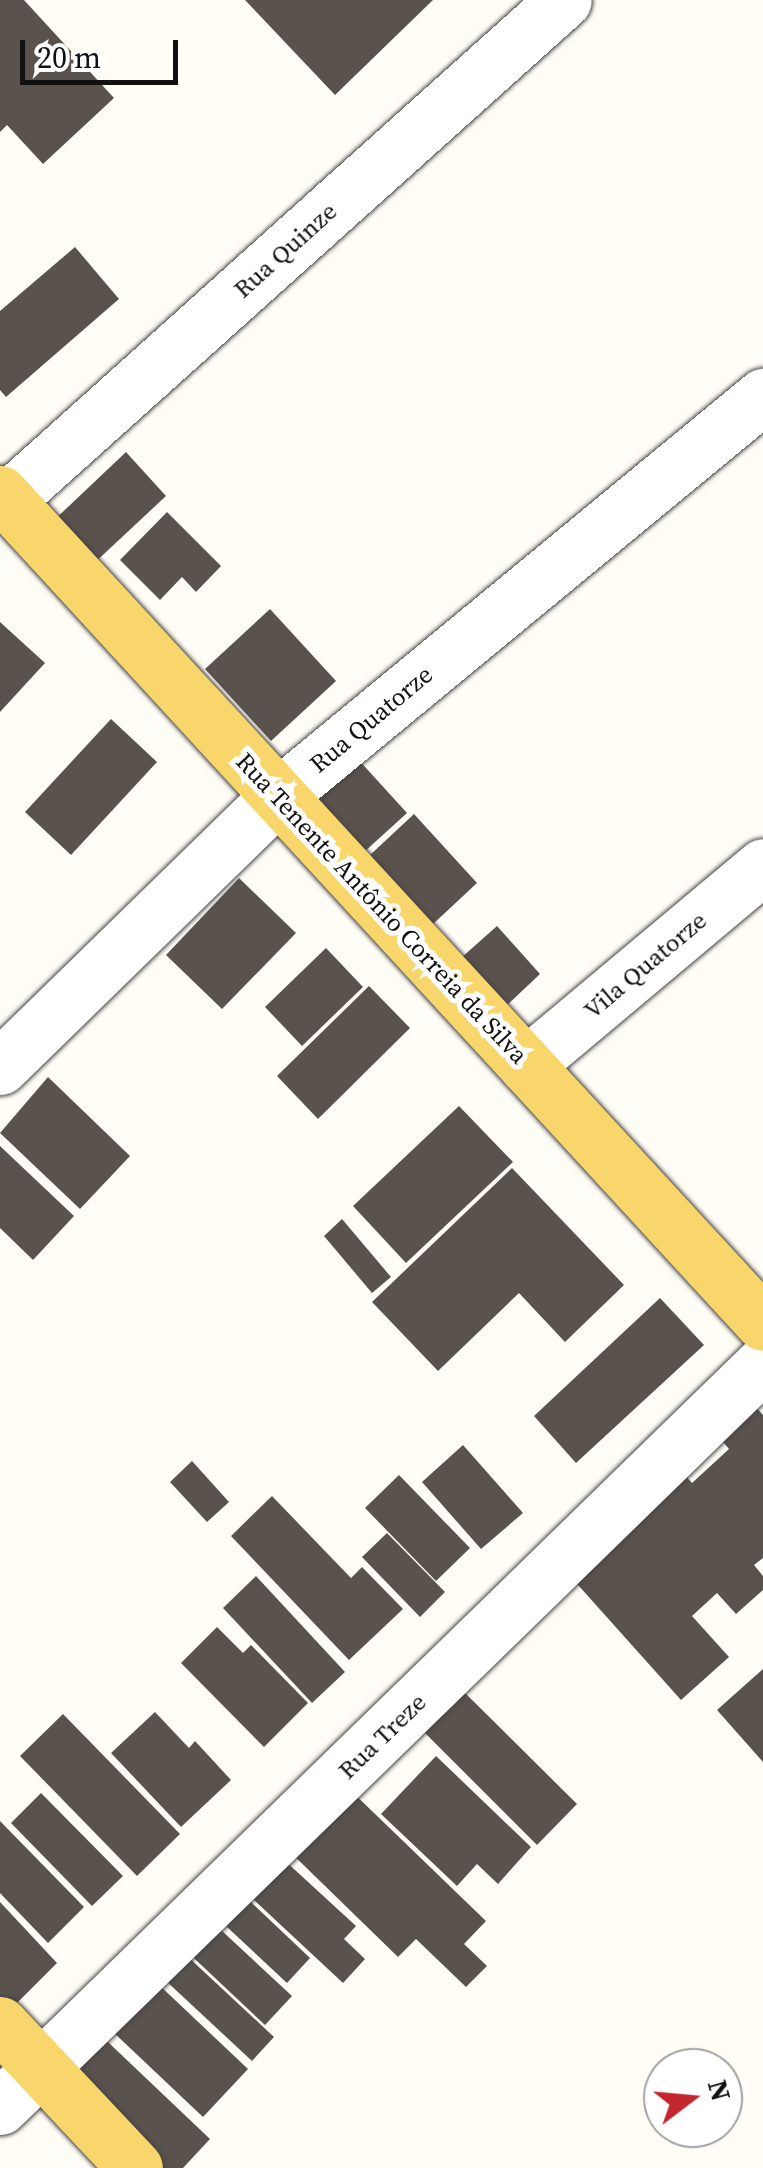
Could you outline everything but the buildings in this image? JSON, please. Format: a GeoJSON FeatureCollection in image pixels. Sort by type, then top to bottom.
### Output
{"type":"FeatureCollection","features":[{"type":"Feature","properties":{"kind":"main road","name":"Rua Tenente Antônio Correia da Silva"},"geometry":{"type":"LineString","coordinates":[[3,497],[763,1323]]}},
{"type":"Feature","properties":{"kind":"main road"},"geometry":{"type":"LineString","coordinates":[[0,2024],[135,2168]]}},
{"type":"Feature","properties":{"kind":"street","name":"Rua Quinze"},"geometry":{"type":"LineString","coordinates":[[3,497],[564,0]]}},
{"type":"Feature","properties":{"kind":"street","name":"Rua Quatorze"},"geometry":{"type":"LineString","coordinates":[[0,1067],[278,796],[763,396]]}},
{"type":"Feature","properties":{"kind":"street","name":"Vila Quatorze"},"geometry":{"type":"LineString","coordinates":[[526,1065],[763,866]]}},
{"type":"Feature","properties":{"kind":"street","name":"Rua Treze"},"geometry":{"type":"LineString","coordinates":[[0,2107],[763,1364]]}}]}
